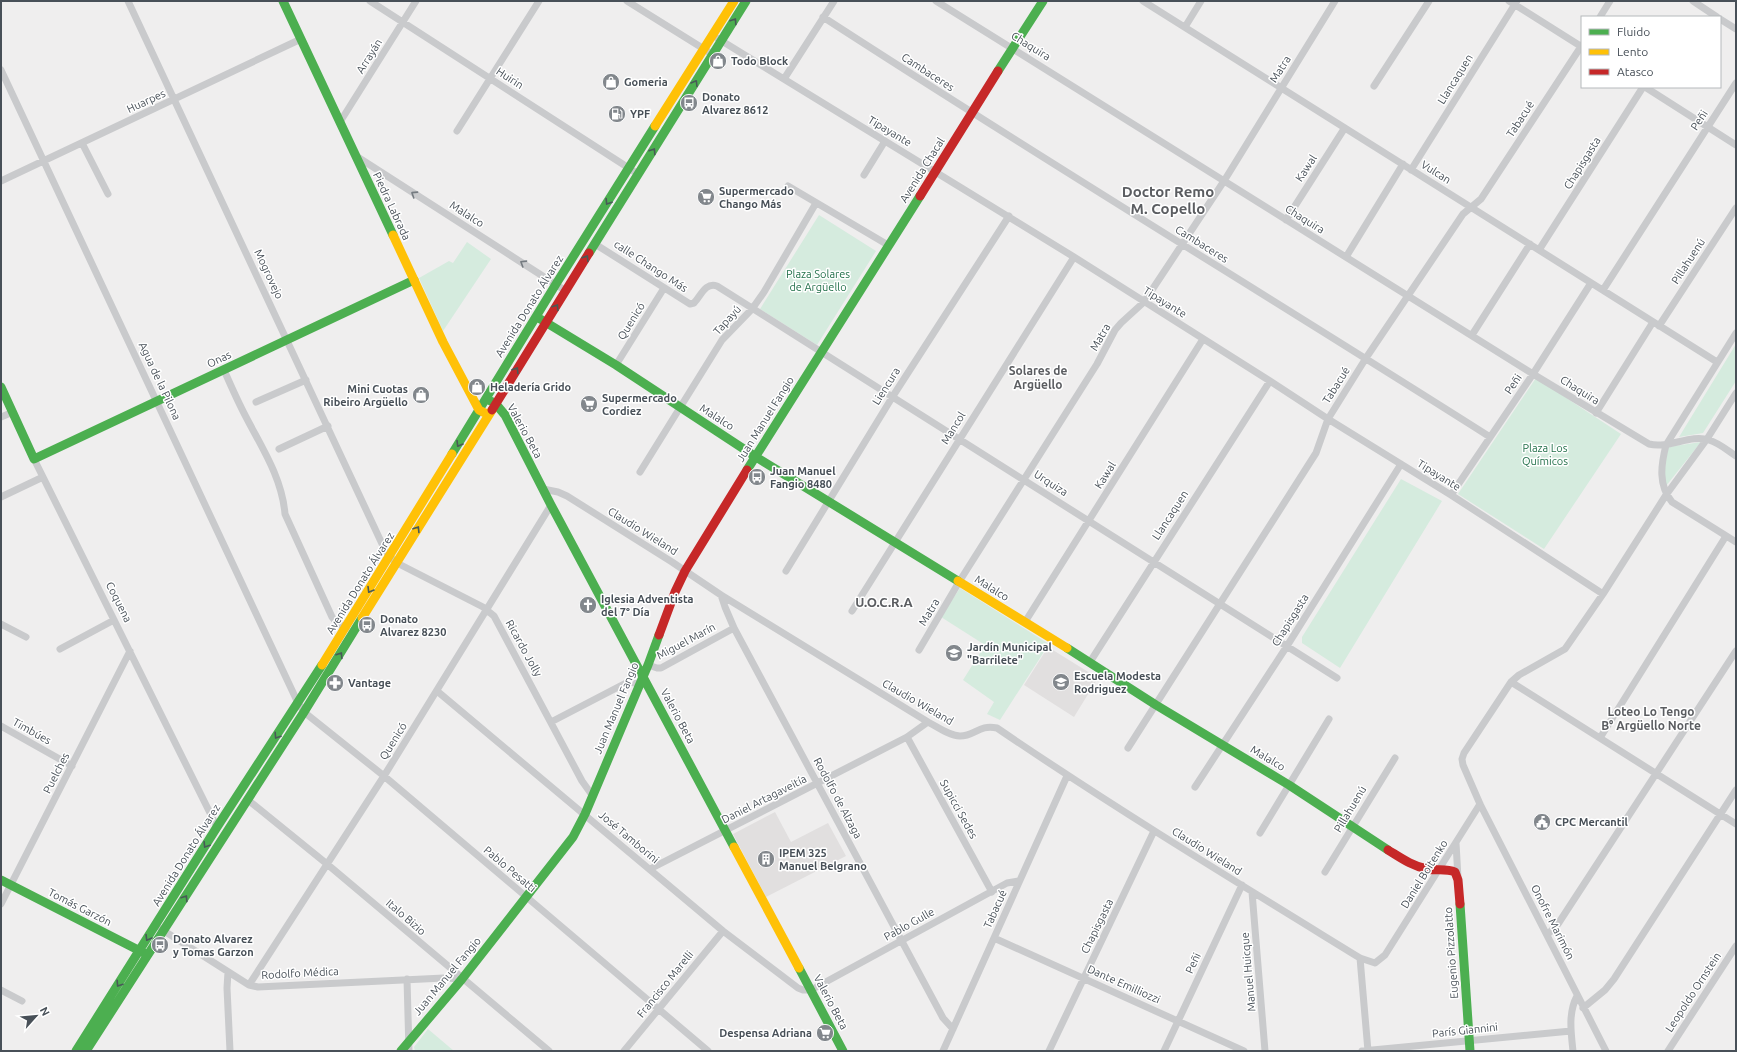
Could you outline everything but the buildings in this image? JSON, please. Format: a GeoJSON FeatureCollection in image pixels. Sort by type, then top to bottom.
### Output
{"type":"FeatureCollection","features":[{"type":"Feature","properties":{"kind":"main road","name":"Piedra Labrada"},"geometry":{"type":"LineString","coordinates":[[283,1],[443,342],[479,410]]}},
{"type":"Feature","properties":{"kind":"main road","name":"Avenida Donato Álvarez"},"geometry":{"type":"LineString","coordinates":[[76,1051],[144,953],[164,930],[304,712],[479,410],[556,284],[734,1]]}},
{"type":"Feature","properties":{"kind":"main road","name":"Avenida Donato Álvarez"},"geometry":{"type":"LineString","coordinates":[[86,1051],[144,953],[156,925],[217,827],[346,628],[393,560],[489,414],[746,1]]}},
{"type":"Feature","properties":{"kind":"main road","name":"Avenida Chacal"},"geometry":{"type":"LineString","coordinates":[[821,352],[1043,1]]}},
{"type":"Feature","properties":{"kind":"main road"},"geometry":{"type":"LineString","coordinates":[[658,122],[667,128]]}},
{"type":"Feature","properties":{"kind":"main road","name":"Onas"},"geometry":{"type":"LineString","coordinates":[[34,459],[158,402],[414,280]]}},
{"type":"Feature","properties":{"kind":"main road","name":"Malalco"},"geometry":{"type":"LineString","coordinates":[[536,317],[616,365],[756,457],[1090,662],[1156,705],[1353,825],[1410,864],[1423,869],[1438,870]]}},
{"type":"Feature","properties":{"kind":"main road","name":"Juan Manuel Fangio"},"geometry":{"type":"LineString","coordinates":[[401,1051],[462,979],[572,837],[585,814],[648,665],[675,592],[685,571],[821,352]]}},
{"type":"Feature","properties":{"kind":"main road","name":"Coquena"},"geometry":{"type":"LineString","coordinates":[[1,387],[34,459]]}},
{"type":"Feature","properties":{"kind":"main road","name":"Valerio Beta"},"geometry":{"type":"LineString","coordinates":[[486,399],[495,403],[505,415],[551,505],[843,1051]]}},
{"type":"Feature","properties":{"kind":"main road"},"geometry":{"type":"LineString","coordinates":[[479,410],[489,414]]}},
{"type":"Feature","properties":{"kind":"main road"},"geometry":{"type":"LineString","coordinates":[[1438,870],[1450,869],[1455,872],[1458,880]]}},
{"type":"Feature","properties":{"kind":"main road","name":"Tomás Garzón"},"geometry":{"type":"LineString","coordinates":[[1,880],[144,953]]}},
{"type":"Feature","properties":{"kind":"main road","name":"Eugenio Pizzolatto"},"geometry":{"type":"LineString","coordinates":[[1458,880],[1470,1051]]}},
{"type":"Feature","properties":{"kind":"street","name":"Mogrovejo"},"geometry":{"type":"LineString","coordinates":[[128,1],[384,548],[393,560]]}},
{"type":"Feature","properties":{"kind":"street","name":"Huirin"},"geometry":{"type":"LineString","coordinates":[[370,1],[638,174]]}},
{"type":"Feature","properties":{"kind":"street","name":"Arrayán"},"geometry":{"type":"LineString","coordinates":[[340,122],[416,1]]}},
{"type":"Feature","properties":{"kind":"street"},"geometry":{"type":"LineString","coordinates":[[457,131],[539,1]]}},
{"type":"Feature","properties":{"kind":"street"},"geometry":{"type":"LineString","coordinates":[[627,1],[712,54]]}},
{"type":"Feature","properties":{"kind":"street"},"geometry":{"type":"LineString","coordinates":[[784,79],[834,1]]}},
{"type":"Feature","properties":{"kind":"street","name":"Chaquira"},"geometry":{"type":"LineString","coordinates":[[936,1],[1533,374],[1649,444],[1666,445],[1707,439]]}},
{"type":"Feature","properties":{"kind":"street","name":"Vulcan"},"geometry":{"type":"LineString","coordinates":[[1143,1],[1282,88],[1344,129],[1403,164],[1717,362]]}},
{"type":"Feature","properties":{"kind":"street"},"geometry":{"type":"LineString","coordinates":[[1185,27],[1201,1]]}},
{"type":"Feature","properties":{"kind":"street","name":"Matra"},"geometry":{"type":"LineString","coordinates":[[919,650],[1024,479],[1097,364],[1115,330],[1144,302],[1224,181],[1335,1]]}},
{"type":"Feature","properties":{"kind":"street"},"geometry":{"type":"LineString","coordinates":[[1374,86],[1429,1]]}},
{"type":"Feature","properties":{"kind":"street"},"geometry":{"type":"LineString","coordinates":[[1601,16],[1610,1]]}},
{"type":"Feature","properties":{"kind":"street"},"geometry":{"type":"LineString","coordinates":[[1693,1],[1716,16]]}},
{"type":"Feature","properties":{"kind":"street"},"geometry":{"type":"LineString","coordinates":[[1513,2],[1581,46]]}},
{"type":"Feature","properties":{"kind":"street","name":"Llancaquen"},"geometry":{"type":"LineString","coordinates":[[1411,170],[1513,2]]}},
{"type":"Feature","properties":{"kind":"street","name":"Cambaceres"},"geometry":{"type":"LineString","coordinates":[[823,17],[971,113],[1366,358],[1490,437]]}},
{"type":"Feature","properties":{"kind":"street"},"geometry":{"type":"LineString","coordinates":[[1721,20],[1736,29]]}},
{"type":"Feature","properties":{"kind":"street","name":"Tipayante"},"geometry":{"type":"LineString","coordinates":[[712,35],[1009,216],[1328,419],[1451,495],[1603,594]]}},
{"type":"Feature","properties":{"kind":"street","name":"Huarpes"},"geometry":{"type":"LineString","coordinates":[[1,181],[301,39]]}},
{"type":"Feature","properties":{"kind":"street","name":"Tabacué"},"geometry":{"type":"LineString","coordinates":[[1128,748],[1316,452],[1328,419],[1366,358],[1463,214],[1481,199],[1581,49]]}},
{"type":"Feature","properties":{"kind":"street","name":"Agua de la Pilona"},"geometry":{"type":"LineString","coordinates":[[1,70],[298,703]]}},
{"type":"Feature","properties":{"kind":"street","name":"Peñi"},"geometry":{"type":"LineString","coordinates":[[1603,290],[1736,83]]}},
{"type":"Feature","properties":{"kind":"street","name":"Chapisgasta"},"geometry":{"type":"LineString","coordinates":[[1540,250],[1643,88]]}},
{"type":"Feature","properties":{"kind":"street"},"geometry":{"type":"LineString","coordinates":[[1646,88],[1736,145]]}},
{"type":"Feature","properties":{"kind":"street","name":"Kawal"},"geometry":{"type":"LineString","coordinates":[[1286,220],[1344,129]]}},
{"type":"Feature","properties":{"kind":"street"},"geometry":{"type":"LineString","coordinates":[[864,175],[885,141]]}},
{"type":"Feature","properties":{"kind":"street"},"geometry":{"type":"LineString","coordinates":[[82,143],[108,194]]}},
{"type":"Feature","properties":{"kind":"street","name":"Malalco"},"geometry":{"type":"LineString","coordinates":[[356,156],[566,291]]}},
{"type":"Feature","properties":{"kind":"street"},"geometry":{"type":"LineString","coordinates":[[1346,257],[1403,164]]}},
{"type":"Feature","properties":{"kind":"street"},"geometry":{"type":"LineString","coordinates":[[788,186],[888,246]]}},
{"type":"Feature","properties":{"kind":"street","name":"Tapayú"},"geometry":{"type":"LineString","coordinates":[[640,472],[722,340],[752,309],[816,203]]}},
{"type":"Feature","properties":{"kind":"street","name":"Pillahuenú"},"geometry":{"type":"LineString","coordinates":[[1596,412],[1736,208]]}},
{"type":"Feature","properties":{"kind":"street","name":"Liencura"},"geometry":{"type":"LineString","coordinates":[[786,571],[893,396],[1009,216]]}},
{"type":"Feature","properties":{"kind":"street","name":"calle Chango Más"},"geometry":{"type":"LineString","coordinates":[[595,244],[690,304],[694,303],[707,286],[714,285],[752,309]]}},
{"type":"Feature","properties":{"kind":"street"},"geometry":{"type":"LineString","coordinates":[[1472,335],[1530,244]]}},
{"type":"Feature","properties":{"kind":"street","name":"Mancol"},"geometry":{"type":"LineString","coordinates":[[852,611],[1074,257]]}},
{"type":"Feature","properties":{"kind":"street","name":"Peñi"},"geometry":{"type":"LineString","coordinates":[[1451,495],[1533,374],[1591,283]]}},
{"type":"Feature","properties":{"kind":"street","name":"Quenicó"},"geometry":{"type":"LineString","coordinates":[[616,365],[664,288]]}},
{"type":"Feature","properties":{"kind":"street","name":"Urquiza"},"geometry":{"type":"LineString","coordinates":[[752,309],[960,438],[1337,678]]}},
{"type":"Feature","properties":{"kind":"street"},"geometry":{"type":"LineString","coordinates":[[1736,333],[1666,445],[1662,460],[1661,474],[1666,495],[1672,502],[1736,542]]}},
{"type":"Feature","properties":{"kind":"street","name":"Kawal"},"geometry":{"type":"LineString","coordinates":[[1025,622],[1203,339]]}},
{"type":"Feature","properties":{"kind":"street"},"geometry":{"type":"LineString","coordinates":[[224,370],[281,488],[284,497],[285,514],[332,617],[337,623],[346,628]]}},
{"type":"Feature","properties":{"kind":"street"},"geometry":{"type":"LineString","coordinates":[[256,402],[306,380]]}},
{"type":"Feature","properties":{"kind":"street","name":"Llancaquen"},"geometry":{"type":"LineString","coordinates":[[1090,662],[1270,381]]}},
{"type":"Feature","properties":{"kind":"street"},"geometry":{"type":"LineString","coordinates":[[1736,393],[1707,439],[1666,495],[1603,594],[1565,649],[1519,675],[1511,682],[1736,824]]}},
{"type":"Feature","properties":{"kind":"street"},"geometry":{"type":"LineString","coordinates":[[1,417],[12,412]]}},
{"type":"Feature","properties":{"kind":"street"},"geometry":{"type":"LineString","coordinates":[[278,449],[328,426]]}},
{"type":"Feature","properties":{"kind":"street"},"geometry":{"type":"LineString","coordinates":[[1707,439],[1736,456]]}},
{"type":"Feature","properties":{"kind":"street","name":"Coquena"},"geometry":{"type":"LineString","coordinates":[[34,459],[217,827]]}},
{"type":"Feature","properties":{"kind":"street","name":"Chapisgasta"},"geometry":{"type":"LineString","coordinates":[[1195,787],[1287,646],[1401,464]]}},
{"type":"Feature","properties":{"kind":"street"},"geometry":{"type":"LineString","coordinates":[[1,497],[43,477]]}},
{"type":"Feature","properties":{"kind":"street","name":"Claudio Wieland"},"geometry":{"type":"LineString","coordinates":[[543,489],[558,492],[567,496],[721,595],[928,722],[956,736],[968,735],[984,727],[997,728],[1067,776],[1360,958],[1376,963],[1385,955]]}},
{"type":"Feature","properties":{"kind":"street","name":"Quenicó"},"geometry":{"type":"LineString","coordinates":[[249,985],[384,776],[551,505]]}},
{"type":"Feature","properties":{"kind":"street"},"geometry":{"type":"LineString","coordinates":[[1600,738],[1726,536]]}},
{"type":"Feature","properties":{"kind":"street","name":"Ricardo Jolly"},"geometry":{"type":"LineString","coordinates":[[393,560],[487,609],[494,616],[552,722],[582,781],[592,795]]}},
{"type":"Feature","properties":{"kind":"street","name":"Rodolfo de Alzaga"},"geometry":{"type":"LineString","coordinates":[[721,595],[734,628],[943,1018],[953,1029]]}},
{"type":"Feature","properties":{"kind":"street"},"geometry":{"type":"LineString","coordinates":[[60,649],[114,620]]}},
{"type":"Feature","properties":{"kind":"street"},"geometry":{"type":"LineString","coordinates":[[1,624],[26,637]]}},
{"type":"Feature","properties":{"kind":"street","name":"Miguel Marín"},"geometry":{"type":"LineString","coordinates":[[648,665],[661,668],[734,628]]}},
{"type":"Feature","properties":{"kind":"street","name":"Puelches"},"geometry":{"type":"LineString","coordinates":[[1,904],[130,651]]}},
{"type":"Feature","properties":{"kind":"street"},"geometry":{"type":"LineString","coordinates":[[1547,935],[1558,924],[1736,652]]}},
{"type":"Feature","properties":{"kind":"street"},"geometry":{"type":"LineString","coordinates":[[552,722],[626,683],[630,682],[639,684]]}},
{"type":"Feature","properties":{"kind":"street","name":"Onofre Marimón"},"geometry":{"type":"LineString","coordinates":[[1511,682],[1464,753],[1462,759],[1463,765],[1480,804],[1606,1051]]}},
{"type":"Feature","properties":{"kind":"street","name":"José Tamborini"},"geometry":{"type":"LineString","coordinates":[[437,691],[723,931],[798,988],[803,990],[811,990]]}},
{"type":"Feature","properties":{"kind":"street","name":"Pablo Pesatti"},"geometry":{"type":"LineString","coordinates":[[298,703],[304,712],[384,776],[708,1051]]}},
{"type":"Feature","properties":{"kind":"street"},"geometry":{"type":"LineString","coordinates":[[1260,833],[1329,719]]}},
{"type":"Feature","properties":{"kind":"street","name":"Daniel Artagaveitía"},"geometry":{"type":"LineString","coordinates":[[650,869],[907,737],[928,722]]}},
{"type":"Feature","properties":{"kind":"street","name":"Timbúes"},"geometry":{"type":"LineString","coordinates":[[1,726],[72,766]]}},
{"type":"Feature","properties":{"kind":"street","name":"Supicci Sedes"},"geometry":{"type":"LineString","coordinates":[[907,737],[992,892]]}},
{"type":"Feature","properties":{"kind":"street","name":"Pillahuenú"},"geometry":{"type":"LineString","coordinates":[[1326,872],[1353,825],[1395,758]]}},
{"type":"Feature","properties":{"kind":"street","name":"Tabacué"},"geometry":{"type":"LineString","coordinates":[[943,1051],[1067,776]]}},
{"type":"Feature","properties":{"kind":"street"},"geometry":{"type":"LineString","coordinates":[[1584,1008],[1605,990],[1614,979],[1736,790]]}},
{"type":"Feature","properties":{"kind":"street","name":"Italo Bizio"},"geometry":{"type":"LineString","coordinates":[[248,800],[328,864],[462,979],[549,1051]]}},
{"type":"Feature","properties":{"kind":"street","name":"Daniel Boitenko"},"geometry":{"type":"LineString","coordinates":[[1385,955],[1480,804]]}},
{"type":"Feature","properties":{"kind":"street","name":"Chapisgasta"},"geometry":{"type":"LineString","coordinates":[[1049,1051],[1154,831]]}},
{"type":"Feature","properties":{"kind":"street"},"geometry":{"type":"LineString","coordinates":[[1456,842],[1458,880]]}},
{"type":"Feature","properties":{"kind":"street","name":"Pablo Gulle"},"geometry":{"type":"LineString","coordinates":[[811,990],[1007,883],[1019,881]]}},
{"type":"Feature","properties":{"kind":"street","name":"Peñi"},"geometry":{"type":"LineString","coordinates":[[1164,1051],[1242,885]]}},
{"type":"Feature","properties":{"kind":"street","name":"Manuel Huicque"},"geometry":{"type":"LineString","coordinates":[[1252,892],[1266,1051]]}},
{"type":"Feature","properties":{"kind":"street","name":"Rodolfo Médica"},"geometry":{"type":"LineString","coordinates":[[156,925],[249,985],[258,987],[407,979],[462,979]]}},
{"type":"Feature","properties":{"kind":"street","name":"Francisco Marelli"},"geometry":{"type":"LineString","coordinates":[[624,1051],[723,931]]}},
{"type":"Feature","properties":{"kind":"street","name":"Dante Emilliozzi"},"geometry":{"type":"LineString","coordinates":[[994,938],[1244,1051]]}},
{"type":"Feature","properties":{"kind":"street","name":"Leopoldo Ornstein"},"geometry":{"type":"LineString","coordinates":[[1668,1051],[1736,946]]}},
{"type":"Feature","properties":{"kind":"street"},"geometry":{"type":"LineString","coordinates":[[1360,958],[1368,1051]]}},
{"type":"Feature","properties":{"kind":"street"},"geometry":{"type":"LineString","coordinates":[[228,972],[227,988],[230,1051]]}},
{"type":"Feature","properties":{"kind":"street"},"geometry":{"type":"LineString","coordinates":[[407,979],[408,1041],[410,1051]]}},
{"type":"Feature","properties":{"kind":"street"},"geometry":{"type":"LineString","coordinates":[[1,990],[22,1001]]}},
{"type":"Feature","properties":{"kind":"street"},"geometry":{"type":"LineString","coordinates":[[1573,1051],[1571,1014],[1578,996]]}},
{"type":"Feature","properties":{"kind":"street","name":"París Giannini"},"geometry":{"type":"LineString","coordinates":[[1362,1051],[1571,1030]]}},
{"type":"Feature","properties":{"kind":"shaded area","name":"Escuela Modesta Rodriguez"},"geometry":{"type":"Polygon","coordinates":[[[1048,647],[1098,678],[1074,717],[1024,685],[1048,647]]]}},
{"type":"Feature","properties":{"kind":"shaded area"},"geometry":{"type":"Polygon","coordinates":[[[775,812],[791,842],[828,823],[846,856],[766,897],[733,834],[775,812]]]}},
{"type":"Feature","properties":{"kind":"green space","name":"Plaza Solares de Argüello"},"geometry":{"type":"Polygon","coordinates":[[[819,215],[876,251],[817,345],[760,309],[819,215]]]}},
{"type":"Feature","properties":{"kind":"green space"},"geometry":{"type":"Polygon","coordinates":[[[467,242],[491,259],[443,331],[419,278],[449,261],[453,263],[467,242]]]}},
{"type":"Feature","properties":{"kind":"green space"},"geometry":{"type":"Polygon","coordinates":[[[1736,344],[1736,381],[1703,433],[1679,437],[1736,344]]]}},
{"type":"Feature","properties":{"kind":"green space","name":"Plaza Los Químicos"},"geometry":{"type":"Polygon","coordinates":[[[1536,378],[1621,434],[1544,549],[1458,494],[1536,378]]]}},
{"type":"Feature","properties":{"kind":"green space"},"geometry":{"type":"Polygon","coordinates":[[[1701,442],[1666,486],[1664,474],[1668,447],[1701,442]]]}},
{"type":"Feature","properties":{"kind":"green space"},"geometry":{"type":"Polygon","coordinates":[[[1401,479],[1442,501],[1340,668],[1302,643],[1302,637],[1401,479]]]}},
{"type":"Feature","properties":{"kind":"green space"},"geometry":{"type":"Polygon","coordinates":[[[960,588],[1049,644],[1000,720],[987,714],[994,702],[963,680],[985,645],[941,617],[960,588]]]}},
{"type":"Feature","properties":{"kind":"green space"},"geometry":{"type":"Polygon","coordinates":[[[428,1029],[454,1051],[415,1051],[414,1047],[428,1029]]]}},
{"type":"Feature","properties":{"kind":"traffic: fast"},"geometry":{"type":"LineString","coordinates":[[283,1],[393,235]]}},
{"type":"Feature","properties":{"kind":"traffic: fast"},"geometry":{"type":"LineString","coordinates":[[589,253],[746,1]]}},
{"type":"Feature","properties":{"kind":"traffic: fast"},"geometry":{"type":"LineString","coordinates":[[998,71],[1043,1]]}},
{"type":"Feature","properties":{"kind":"traffic: fast"},"geometry":{"type":"LineString","coordinates":[[452,454],[655,126]]}},
{"type":"Feature","properties":{"kind":"traffic: fast"},"geometry":{"type":"LineString","coordinates":[[747,470],[920,196]]}},
{"type":"Feature","properties":{"kind":"traffic: fast"},"geometry":{"type":"LineString","coordinates":[[1,387],[34,459],[414,280]]}},
{"type":"Feature","properties":{"kind":"traffic: fast"},"geometry":{"type":"LineString","coordinates":[[537,317],[616,365],[756,457],[958,581]]}},
{"type":"Feature","properties":{"kind":"traffic: fast"},"geometry":{"type":"LineString","coordinates":[[486,399],[495,403],[505,415],[551,505],[734,847]]}},
{"type":"Feature","properties":{"kind":"traffic: fast"},"geometry":{"type":"LineString","coordinates":[[86,1051],[304,712],[362,618]]}},
{"type":"Feature","properties":{"kind":"traffic: fast"},"geometry":{"type":"LineString","coordinates":[[401,1051],[462,979],[573,837],[585,814],[648,665],[659,635]]}},
{"type":"Feature","properties":{"kind":"traffic: fast"},"geometry":{"type":"LineString","coordinates":[[1067,648],[1156,705],[1289,785],[1388,850]]}},
{"type":"Feature","properties":{"kind":"traffic: fast"},"geometry":{"type":"LineString","coordinates":[[76,1051],[217,827],[322,665]]}},
{"type":"Feature","properties":{"kind":"traffic: fast"},"geometry":{"type":"LineString","coordinates":[[1,880],[146,954]]}},
{"type":"Feature","properties":{"kind":"traffic: fast"},"geometry":{"type":"LineString","coordinates":[[1460,904],[1470,1051]]}},
{"type":"Feature","properties":{"kind":"traffic: fast"},"geometry":{"type":"LineString","coordinates":[[799,968],[843,1051]]}},
{"type":"Feature","properties":{"kind":"traffic: slow"},"geometry":{"type":"LineString","coordinates":[[655,126],[734,1]]}},
{"type":"Feature","properties":{"kind":"traffic: slow"},"geometry":{"type":"LineString","coordinates":[[393,235],[443,342],[479,410],[485,413]]}},
{"type":"Feature","properties":{"kind":"traffic: slow"},"geometry":{"type":"LineString","coordinates":[[362,618],[492,410]]}},
{"type":"Feature","properties":{"kind":"traffic: slow"},"geometry":{"type":"LineString","coordinates":[[322,665],[452,454]]}},
{"type":"Feature","properties":{"kind":"traffic: slow"},"geometry":{"type":"LineString","coordinates":[[958,581],[1067,648]]}},
{"type":"Feature","properties":{"kind":"traffic: slow"},"geometry":{"type":"LineString","coordinates":[[734,847],[799,968]]}},
{"type":"Feature","properties":{"kind":"traffic: jam"},"geometry":{"type":"LineString","coordinates":[[920,196],[998,71]]}},
{"type":"Feature","properties":{"kind":"traffic: jam"},"geometry":{"type":"LineString","coordinates":[[492,410],[589,253]]}},
{"type":"Feature","properties":{"kind":"traffic: jam"},"geometry":{"type":"LineString","coordinates":[[659,635],[675,592],[685,571],[747,470]]}},
{"type":"Feature","properties":{"kind":"traffic: jam"},"geometry":{"type":"LineString","coordinates":[[1388,850],[1422,868],[1455,872],[1458,880],[1460,904]]}},
{"type":"Feature","properties":{"kind":"place","name":"Todo Block"},"geometry":{"type":"Point","coordinates":[718,61]}},
{"type":"Feature","properties":{"kind":"place","name":"Gomeria"},"geometry":{"type":"Point","coordinates":[611,82]}},
{"type":"Feature","properties":{"kind":"place","name":"Donato Alvarez 8612"},"geometry":{"type":"Point","coordinates":[689,103]}},
{"type":"Feature","properties":{"kind":"place","name":"YPF"},"geometry":{"type":"Point","coordinates":[617,114]}},
{"type":"Feature","properties":{"kind":"place","name":"Supermercado Chango Más"},"geometry":{"type":"Point","coordinates":[706,197]}},
{"type":"Feature","properties":{"kind":"place","name":"Heladería Grido"},"geometry":{"type":"Point","coordinates":[477,387]}},
{"type":"Feature","properties":{"kind":"place","name":"Mini Cuotas Ribeiro Argüello"},"geometry":{"type":"Point","coordinates":[421,395]}},
{"type":"Feature","properties":{"kind":"place","name":"Supermercado Cordiez"},"geometry":{"type":"Point","coordinates":[589,404]}},
{"type":"Feature","properties":{"kind":"place","name":"Juan Manuel Fangio 8480"},"geometry":{"type":"Point","coordinates":[757,477]}},
{"type":"Feature","properties":{"kind":"place","name":"Iglesia Adventista del 7° Día"},"geometry":{"type":"Point","coordinates":[588,605]}},
{"type":"Feature","properties":{"kind":"place","name":"Donato Alvarez 8230"},"geometry":{"type":"Point","coordinates":[367,625]}},
{"type":"Feature","properties":{"kind":"place","name":"Jardín Municipal \"Barrilete\""},"geometry":{"type":"Point","coordinates":[954,653]}},
{"type":"Feature","properties":{"kind":"place","name":"Escuela Modesta Rodriguez"},"geometry":{"type":"Point","coordinates":[1061,682]}},
{"type":"Feature","properties":{"kind":"place","name":"Vantage"},"geometry":{"type":"Point","coordinates":[335,683]}},
{"type":"Feature","properties":{"kind":"place","name":"CPC Mercantil"},"geometry":{"type":"Point","coordinates":[1542,822]}},
{"type":"Feature","properties":{"kind":"place","name":"IPEM 325 Manuel Belgrano"},"geometry":{"type":"Point","coordinates":[766,859]}},
{"type":"Feature","properties":{"kind":"place","name":"Donato Alvarez y Tomas Garzon"},"geometry":{"type":"Point","coordinates":[160,945]}},
{"type":"Feature","properties":{"kind":"place","name":"Despensa Adriana"},"geometry":{"type":"Point","coordinates":[825,1033]}},
{"type":"Feature","properties":{"kind":"district","name":"Doctor Remo M. Copello"},"geometry":{"type":"Point","coordinates":[1168,200]}},
{"type":"Feature","properties":{"kind":"district","name":"Solares de Argüello"},"geometry":{"type":"Point","coordinates":[1038,377]}},
{"type":"Feature","properties":{"kind":"district","name":"U.O.C.R.A"},"geometry":{"type":"Point","coordinates":[884,602]}},
{"type":"Feature","properties":{"kind":"district","name":"Loteo Lo Tengo B° Argüello Norte"},"geometry":{"type":"Point","coordinates":[1651,718]}}]}
